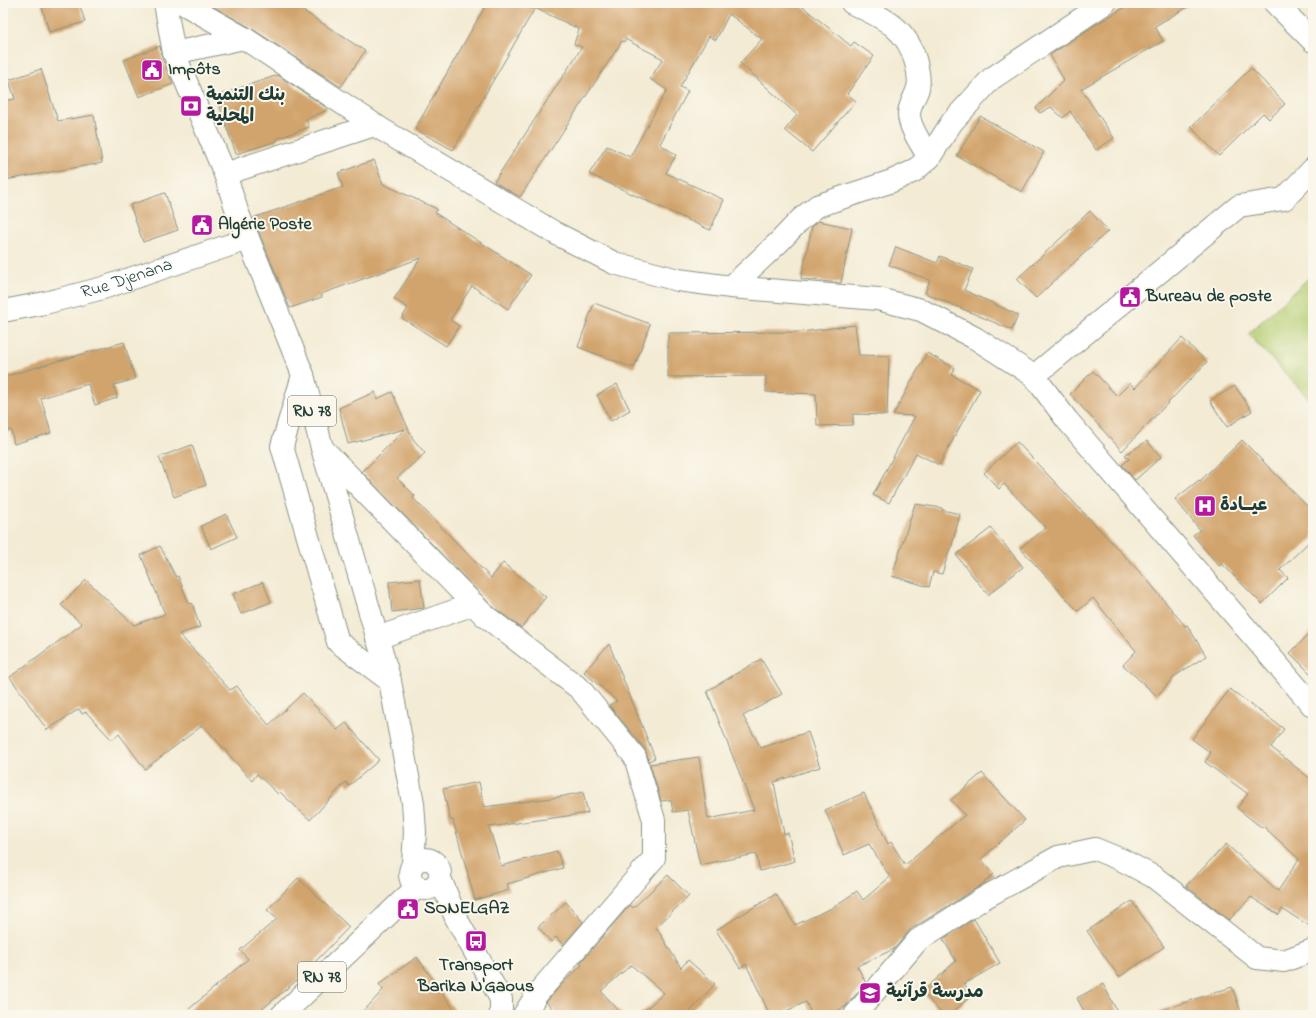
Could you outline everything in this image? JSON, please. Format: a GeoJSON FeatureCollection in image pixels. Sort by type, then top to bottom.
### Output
{"type":"FeatureCollection","features":[{"type":"Feature","properties":{"kind":"street","name":"RN 78"},"geometry":{"type":"LineString","coordinates":[[164,3],[174,53],[225,174],[237,211],[303,375],[322,448],[390,681],[413,803],[414,832],[424,875],[362,940],[282,1015]]}},
{"type":"Feature","properties":{"kind":"street"},"geometry":{"type":"LineString","coordinates":[[182,3],[244,38],[374,125],[555,233],[614,263],[678,280],[731,287],[878,299],[921,310],[975,338],[1034,376],[1067,420],[1313,706]]}},
{"type":"Feature","properties":{"kind":"street"},"geometry":{"type":"LineString","coordinates":[[852,3],[880,16],[903,34],[914,54],[919,75],[918,88],[909,114],[914,130],[930,158]]}},
{"type":"Feature","properties":{"kind":"street"},"geometry":{"type":"LineString","coordinates":[[731,287],[800,220],[818,206],[892,181],[914,171],[930,158],[952,122],[990,78],[1105,3]]}},
{"type":"Feature","properties":{"kind":"street"},"geometry":{"type":"LineString","coordinates":[[1275,3],[1313,41]]}},
{"type":"Feature","properties":{"kind":"street"},"geometry":{"type":"LineString","coordinates":[[174,53],[244,38]]}},
{"type":"Feature","properties":{"kind":"street"},"geometry":{"type":"LineString","coordinates":[[225,174],[374,125]]}},
{"type":"Feature","properties":{"kind":"street"},"geometry":{"type":"LineString","coordinates":[[1034,376],[1239,206],[1284,199],[1313,169]]}},
{"type":"Feature","properties":{"kind":"street","name":"Rue Djenana"},"geometry":{"type":"LineString","coordinates":[[3,311],[45,303],[103,288],[248,239]]}},
{"type":"Feature","properties":{"kind":"street"},"geometry":{"type":"LineString","coordinates":[[303,375],[282,446],[338,642],[390,681]]}},
{"type":"Feature","properties":{"kind":"street"},"geometry":{"type":"LineString","coordinates":[[322,448],[484,614],[580,689],[635,757],[654,820],[654,858],[537,994],[524,1015]]}},
{"type":"Feature","properties":{"kind":"street"},"geometry":{"type":"LineString","coordinates":[[378,638],[474,604]]}},
{"type":"Feature","properties":{"kind":"street"},"geometry":{"type":"LineString","coordinates":[[855,1015],[918,940],[984,898],[1058,857],[1095,849],[1154,877],[1257,958],[1284,961],[1313,950]]}},
{"type":"Feature","properties":{"kind":"street"},"geometry":{"type":"LineString","coordinates":[[424,875],[456,918],[501,1007],[537,994]]}},
{"type":"Feature","properties":{"kind":"green space"},"geometry":{"type":"Polygon","coordinates":[[[1312,275],[1313,276],[1313,403],[1248,334],[1312,275]]]}},
{"type":"Feature","properties":{"kind":"building"},"geometry":{"type":"Polygon","coordinates":[[[41,3],[79,3],[85,22],[49,32],[41,3]]]}},
{"type":"Feature","properties":{"kind":"building"},"geometry":{"type":"Polygon","coordinates":[[[207,3],[291,3],[365,51],[341,87],[251,28],[207,3]]]}},
{"type":"Feature","properties":{"kind":"building"},"geometry":{"type":"Polygon","coordinates":[[[487,3],[798,3],[851,46],[854,42],[874,56],[847,94],[856,101],[812,152],[785,130],[797,115],[740,63],[762,39],[729,14],[716,40],[709,36],[680,87],[688,91],[660,144],[676,155],[666,173],[724,200],[710,230],[589,174],[607,146],[630,157],[667,90],[650,79],[663,59],[625,39],[624,42],[622,41],[520,197],[494,182],[582,47],[574,44],[579,29],[535,8],[453,150],[415,129],[487,3]]]}},
{"type":"Feature","properties":{"kind":"building"},"geometry":{"type":"Polygon","coordinates":[[[1132,3],[1194,3],[1155,26],[1163,41],[1081,89],[1114,138],[1096,150],[1070,111],[1063,118],[1051,107],[1040,113],[1036,108],[1064,80],[1050,55],[1095,25],[1132,3]]]}},
{"type":"Feature","properties":{"kind":"building","name":"Impôts"},"geometry":{"type":"Polygon","coordinates":[[[160,46],[162,58],[173,84],[139,97],[124,60],[160,46]]]}},
{"type":"Feature","properties":{"kind":"building"},"geometry":{"type":"Polygon","coordinates":[[[1251,68],[1285,104],[1269,119],[1263,113],[1219,156],[1191,127],[1251,68]]]}},
{"type":"Feature","properties":{"kind":"building"},"geometry":{"type":"Polygon","coordinates":[[[41,69],[58,121],[94,115],[102,163],[5,180],[3,168],[3,101],[15,99],[9,80],[41,69]]]}},
{"type":"Feature","properties":{"kind":"building"},"geometry":{"type":"Polygon","coordinates":[[[278,75],[327,108],[325,111],[306,119],[309,127],[276,139],[277,141],[236,154],[216,96],[278,75]]]}},
{"type":"Feature","properties":{"kind":"building"},"geometry":{"type":"Polygon","coordinates":[[[980,116],[1044,152],[1022,192],[957,156],[980,116]]]}},
{"type":"Feature","properties":{"kind":"building"},"geometry":{"type":"Polygon","coordinates":[[[374,160],[383,184],[437,209],[435,213],[531,275],[508,309],[472,286],[450,320],[459,326],[446,346],[402,318],[408,308],[394,299],[421,258],[321,294],[322,297],[290,308],[253,218],[343,187],[338,173],[374,160]]]}},
{"type":"Feature","properties":{"kind":"building"},"geometry":{"type":"Polygon","coordinates":[[[165,193],[178,230],[143,242],[130,205],[165,193]]]}},
{"type":"Feature","properties":{"kind":"building"},"geometry":{"type":"Polygon","coordinates":[[[1090,211],[1108,231],[1036,298],[1017,279],[1090,211]]]}},
{"type":"Feature","properties":{"kind":"building"},"geometry":{"type":"Polygon","coordinates":[[[818,221],[852,228],[841,283],[801,279],[812,227],[818,221]]]}},
{"type":"Feature","properties":{"kind":"building"},"geometry":{"type":"Polygon","coordinates":[[[896,247],[937,263],[940,256],[973,269],[964,290],[1018,315],[1012,330],[925,293],[930,280],[889,265],[896,247]]]}},
{"type":"Feature","properties":{"kind":"building"},"geometry":{"type":"Polygon","coordinates":[[[594,303],[650,324],[634,368],[578,347],[594,303]]]}},
{"type":"Feature","properties":{"kind":"building"},"geometry":{"type":"Polygon","coordinates":[[[855,325],[859,355],[889,356],[887,415],[853,414],[853,425],[817,426],[816,394],[766,392],[766,376],[668,377],[668,333],[801,332],[855,325]]]}},
{"type":"Feature","properties":{"kind":"building"},"geometry":{"type":"Polygon","coordinates":[[[1182,338],[1207,362],[1122,451],[1070,394],[1093,371],[1117,396],[1130,383],[1135,388],[1182,338]]]}},
{"type":"Feature","properties":{"kind":"building"},"geometry":{"type":"Polygon","coordinates":[[[124,342],[135,379],[114,385],[117,398],[95,405],[88,384],[41,398],[51,433],[14,444],[11,430],[3,433],[3,377],[124,342]]]}},
{"type":"Feature","properties":{"kind":"building"},"geometry":{"type":"Polygon","coordinates":[[[927,353],[955,368],[952,375],[980,390],[939,465],[916,453],[889,503],[873,495],[915,416],[893,415],[927,353]]]}},
{"type":"Feature","properties":{"kind":"building"},"geometry":{"type":"Polygon","coordinates":[[[617,384],[630,410],[611,421],[597,395],[617,384]]]}},
{"type":"Feature","properties":{"kind":"building"},"geometry":{"type":"Polygon","coordinates":[[[1235,386],[1252,411],[1227,427],[1210,401],[1235,386]]]}},
{"type":"Feature","properties":{"kind":"building"},"geometry":{"type":"Polygon","coordinates":[[[375,392],[377,399],[392,392],[413,439],[425,453],[397,478],[415,496],[413,498],[491,578],[503,563],[546,597],[521,628],[492,606],[362,472],[405,429],[348,444],[339,408],[375,392]]]}},
{"type":"Feature","properties":{"kind":"building"},"geometry":{"type":"Polygon","coordinates":[[[1242,440],[1313,512],[1313,538],[1280,570],[1288,578],[1262,604],[1222,564],[1219,566],[1193,535],[1200,530],[1175,499],[1199,480],[1200,481],[1242,440]]]}},
{"type":"Feature","properties":{"kind":"building"},"geometry":{"type":"Polygon","coordinates":[[[1147,441],[1161,457],[1135,480],[1122,465],[1129,459],[1125,455],[1147,441]]]}},
{"type":"Feature","properties":{"kind":"building"},"geometry":{"type":"Polygon","coordinates":[[[1017,442],[1149,582],[1185,626],[1187,625],[1206,656],[1175,676],[1157,696],[1123,665],[1136,651],[1093,598],[1078,611],[1020,548],[1046,528],[1004,484],[999,489],[984,473],[1017,442]]]}},
{"type":"Feature","properties":{"kind":"building"},"geometry":{"type":"Polygon","coordinates":[[[192,445],[206,485],[174,497],[159,457],[192,445]]]}},
{"type":"Feature","properties":{"kind":"building"},"geometry":{"type":"Polygon","coordinates":[[[915,504],[942,508],[942,510],[960,514],[951,549],[950,548],[942,574],[933,572],[929,587],[892,576],[915,504]]]}},
{"type":"Feature","properties":{"kind":"building"},"geometry":{"type":"Polygon","coordinates":[[[226,514],[237,537],[211,549],[201,526],[226,514]]]}},
{"type":"Feature","properties":{"kind":"building"},"geometry":{"type":"Polygon","coordinates":[[[991,528],[1023,567],[988,595],[956,555],[991,528]]]}},
{"type":"Feature","properties":{"kind":"building"},"geometry":{"type":"Polygon","coordinates":[[[160,546],[176,577],[178,576],[189,604],[192,603],[200,627],[179,634],[230,690],[237,686],[269,725],[303,693],[337,730],[346,723],[379,760],[349,786],[346,782],[310,820],[280,792],[278,794],[257,774],[252,781],[203,725],[145,769],[119,734],[112,740],[86,712],[82,714],[79,709],[47,730],[10,677],[82,624],[61,605],[86,580],[134,625],[165,614],[141,555],[160,546]]]}},
{"type":"Feature","properties":{"kind":"building"},"geometry":{"type":"Polygon","coordinates":[[[420,579],[424,608],[392,612],[389,582],[420,579]]]}},
{"type":"Feature","properties":{"kind":"building"},"geometry":{"type":"Polygon","coordinates":[[[263,582],[271,602],[241,614],[233,594],[263,582]]]}},
{"type":"Feature","properties":{"kind":"building"},"geometry":{"type":"Polygon","coordinates":[[[1313,630],[1313,676],[1290,653],[1313,630]]]}},
{"type":"Feature","properties":{"kind":"building"},"geometry":{"type":"Polygon","coordinates":[[[609,644],[655,758],[649,761],[645,749],[609,705],[617,701],[584,672],[609,644]]]}},
{"type":"Feature","properties":{"kind":"building"},"geometry":{"type":"Polygon","coordinates":[[[761,659],[782,694],[743,716],[761,748],[808,732],[820,767],[774,782],[784,834],[788,833],[795,861],[760,871],[756,854],[700,865],[688,810],[673,812],[671,800],[661,801],[650,764],[699,757],[708,819],[754,810],[707,691],[761,659]]]}},
{"type":"Feature","properties":{"kind":"building"},"geometry":{"type":"Polygon","coordinates":[[[1230,689],[1284,729],[1271,747],[1313,781],[1313,928],[1282,909],[1279,915],[1251,897],[1229,920],[1186,886],[1226,844],[1278,891],[1299,859],[1263,826],[1262,828],[1237,808],[1248,794],[1205,762],[1211,753],[1192,739],[1230,689]]]}},
{"type":"Feature","properties":{"kind":"building"},"geometry":{"type":"Polygon","coordinates":[[[982,773],[1025,820],[981,859],[994,874],[980,886],[911,929],[894,949],[857,966],[866,983],[845,1007],[829,1015],[812,1015],[806,1002],[777,1015],[770,1015],[746,964],[740,968],[716,930],[776,894],[795,925],[832,908],[857,891],[863,900],[890,877],[869,844],[844,855],[825,810],[864,793],[888,844],[891,842],[905,865],[965,815],[951,800],[982,773]]]}},
{"type":"Feature","properties":{"kind":"building"},"geometry":{"type":"Polygon","coordinates":[[[479,782],[484,807],[559,797],[583,792],[588,813],[489,827],[501,866],[557,851],[563,868],[507,884],[509,890],[475,900],[453,820],[450,820],[443,789],[479,782]]]}},
{"type":"Feature","properties":{"kind":"building"},"geometry":{"type":"Polygon","coordinates":[[[668,875],[689,896],[656,927],[681,968],[688,960],[715,984],[687,1015],[639,1015],[664,993],[631,965],[601,991],[623,1015],[558,1015],[546,1002],[582,965],[580,963],[630,905],[633,908],[668,875]]]}},
{"type":"Feature","properties":{"kind":"building"},"geometry":{"type":"Polygon","coordinates":[[[298,878],[349,927],[313,964],[314,966],[255,1015],[182,1015],[248,959],[240,950],[277,919],[267,910],[298,878]]]}},
{"type":"Feature","properties":{"kind":"building"},"geometry":{"type":"Polygon","coordinates":[[[1132,901],[1164,947],[1119,977],[1087,931],[1132,901]]]}},
{"type":"Feature","properties":{"kind":"building"},"geometry":{"type":"Polygon","coordinates":[[[566,902],[583,922],[563,945],[556,937],[551,942],[538,927],[566,902]]]}},
{"type":"Feature","properties":{"kind":"building"},"geometry":{"type":"Polygon","coordinates":[[[974,919],[1000,963],[964,984],[973,994],[950,1015],[943,1015],[922,992],[956,961],[943,939],[974,919]]]}},
{"type":"Feature","properties":{"kind":"building"},"geometry":{"type":"Polygon","coordinates":[[[417,957],[458,1015],[360,1015],[383,990],[379,984],[417,957]]]}},
{"type":"Feature","properties":{"kind":"building"},"geometry":{"type":"Polygon","coordinates":[[[1103,984],[1119,1015],[1086,1015],[1077,998],[1103,984]]]}},
{"type":"Feature","properties":{"kind":"building"},"geometry":{"type":"Polygon","coordinates":[[[1232,987],[1242,1015],[1160,1015],[1159,1011],[1232,987]]]}},
{"type":"Feature","properties":{"kind":"place","name":"Impôts"},"geometry":{"type":"Point","coordinates":[152,70]}},
{"type":"Feature","properties":{"kind":"place","name":"بنك التنمية المحلية"},"geometry":{"type":"Point","coordinates":[191,106]}},
{"type":"Feature","properties":{"kind":"place","name":"Algérie Poste"},"geometry":{"type":"Point","coordinates":[202,225]}},
{"type":"Feature","properties":{"kind":"place","name":"Bureau de poste"},"geometry":{"type":"Point","coordinates":[1130,297]}},
{"type":"Feature","properties":{"kind":"place","name":"عيــادة"},"geometry":{"type":"Point","coordinates":[1205,506]}},
{"type":"Feature","properties":{"kind":"place","name":"SONELGAZ"},"geometry":{"type":"Point","coordinates":[408,909]}},
{"type":"Feature","properties":{"kind":"place","name":"Transport Barika N'Gaous"},"geometry":{"type":"Point","coordinates":[476,941]}},
{"type":"Feature","properties":{"kind":"place","name":"مدرسة قرآنية"},"geometry":{"type":"Point","coordinates":[870,993]}}]}
